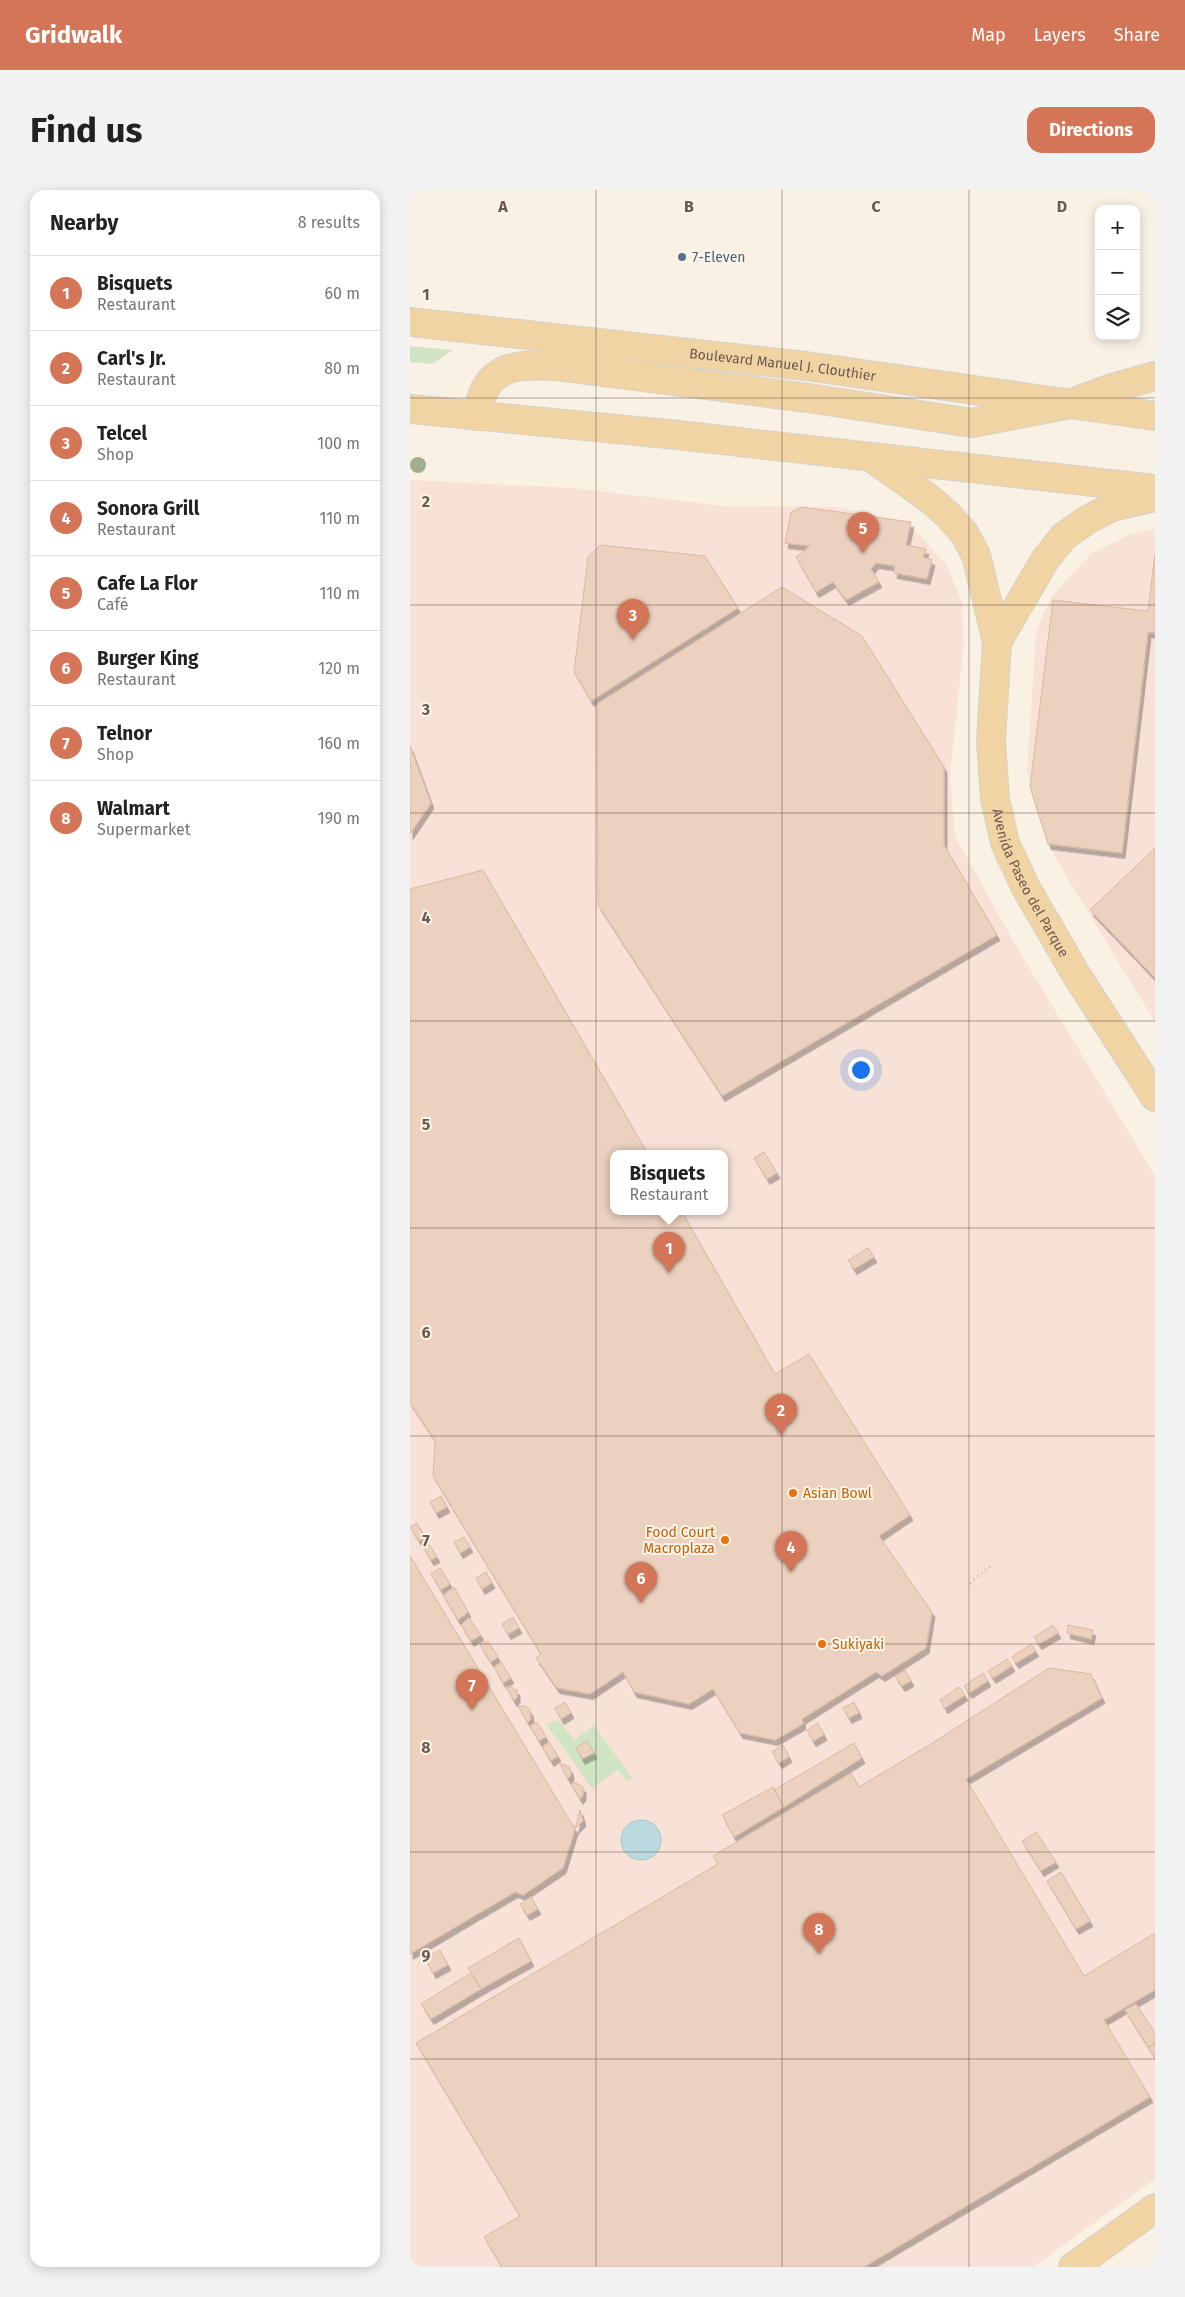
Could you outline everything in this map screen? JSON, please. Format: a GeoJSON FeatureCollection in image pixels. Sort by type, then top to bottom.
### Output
{"type":"FeatureCollection","features":[{"type":"Feature","properties":{"kind":"main road","name":"Boulevard Manuel J. Clouthier"},"geometry":{"type":"LineString","coordinates":[[410,322],[806,366],[1155,416]]}},
{"type":"Feature","properties":{"kind":"main road"},"geometry":{"type":"LineString","coordinates":[[476,416],[485,389],[497,374],[511,368],[528,365],[556,366],[808,398],[972,423],[1066,404],[1155,376]]}},
{"type":"Feature","properties":{"kind":"main road"},"geometry":{"type":"LineString","coordinates":[[410,409],[870,456],[1155,489]]}},
{"type":"Feature","properties":{"kind":"main road","name":"Avenida Paseo del Parque"},"geometry":{"type":"LineString","coordinates":[[870,456],[931,500],[964,533],[976,555],[997,642],[991,741],[995,799],[1005,843],[1026,888],[1077,976],[1155,1097]]}},
{"type":"Feature","properties":{"kind":"main road","name":"Avenida Paseo del Parque"},"geometry":{"type":"LineString","coordinates":[[997,642],[1045,560],[1063,537],[1087,520],[1112,507],[1155,496]]}},
{"type":"Feature","properties":{"kind":"main road"},"geometry":{"type":"LineString","coordinates":[[1073,2267],[1155,2208]]}},
{"type":"Feature","properties":{"kind":"path"},"geometry":{"type":"LineString","coordinates":[[970,1583],[993,1564]]}},
{"type":"Feature","properties":{"kind":"shaded area"},"geometry":{"type":"Polygon","coordinates":[[[410,480],[573,488],[724,506],[838,507],[890,519],[918,533],[947,566],[962,602],[964,641],[950,776],[955,836],[1015,944],[1155,1176],[1155,2179],[1033,2267],[410,2267],[410,480]]]}},
{"type":"Feature","properties":{"kind":"shaded area"},"geometry":{"type":"Polygon","coordinates":[[[1155,529],[1155,1022],[1054,856],[1027,772],[1036,631],[1052,596],[1092,553],[1131,534],[1155,529]]]}},
{"type":"Feature","properties":{"kind":"green space"},"geometry":{"type":"Polygon","coordinates":[[[410,346],[453,350],[432,364],[410,362],[410,346]]]}},
{"type":"Feature","properties":{"kind":"green space"},"geometry":{"type":"Polygon","coordinates":[[[559,1720],[574,1740],[594,1725],[632,1778],[627,1781],[618,1770],[592,1788],[546,1724],[559,1720]]]}},
{"type":"Feature","properties":{"kind":"water"},"geometry":{"type":"Polygon","coordinates":[[[637,1820],[645,1820],[652,1823],[658,1829],[661,1840],[658,1851],[652,1857],[645,1860],[637,1860],[630,1857],[624,1851],[621,1844],[621,1836],[624,1829],[630,1823],[637,1820]]]}},
{"type":"Feature","properties":{"kind":"building"},"geometry":{"type":"Polygon","coordinates":[[[802,507],[911,522],[906,545],[926,549],[923,557],[932,560],[927,579],[894,573],[895,566],[876,563],[871,569],[879,582],[846,600],[833,582],[816,592],[796,557],[810,546],[785,543],[791,512],[802,507]]]}},
{"type":"Feature","properties":{"kind":"building"},"geometry":{"type":"Polygon","coordinates":[[[600,545],[705,556],[738,608],[591,701],[574,672],[588,557],[600,545]]]}},
{"type":"Feature","properties":{"kind":"building"},"geometry":{"type":"Polygon","coordinates":[[[1155,554],[1155,633],[1148,632],[1122,853],[1048,844],[1030,787],[1053,600],[1148,611],[1155,554]]]}},
{"type":"Feature","properties":{"kind":"building"},"geometry":{"type":"Polygon","coordinates":[[[782,587],[862,636],[944,767],[944,845],[997,935],[722,1096],[598,905],[597,704],[782,587]]]}},
{"type":"Feature","properties":{"kind":"building"},"geometry":{"type":"Polygon","coordinates":[[[410,746],[431,803],[410,834],[410,746]]]}},
{"type":"Feature","properties":{"kind":"building"},"geometry":{"type":"Polygon","coordinates":[[[1155,848],[1155,978],[1090,910],[1155,848]]]}},
{"type":"Feature","properties":{"kind":"building"},"geometry":{"type":"Polygon","coordinates":[[[483,870],[646,1150],[610,1150],[610,1215],[684,1215],[775,1374],[809,1354],[910,1515],[879,1536],[932,1612],[926,1648],[882,1676],[876,1672],[802,1719],[803,1724],[775,1740],[740,1733],[713,1689],[689,1704],[634,1692],[623,1672],[590,1694],[557,1688],[536,1658],[541,1654],[433,1476],[435,1440],[410,1403],[410,889],[483,870]]]}},
{"type":"Feature","properties":{"kind":"building"},"geometry":{"type":"Polygon","coordinates":[[[764,1152],[777,1173],[767,1179],[754,1158],[764,1152]]]}},
{"type":"Feature","properties":{"kind":"building"},"geometry":{"type":"Polygon","coordinates":[[[868,1248],[874,1257],[854,1269],[848,1260],[868,1248]]]}},
{"type":"Feature","properties":{"kind":"building"},"geometry":{"type":"Polygon","coordinates":[[[441,1496],[447,1507],[436,1513],[430,1502],[441,1496]]]}},
{"type":"Feature","properties":{"kind":"building"},"geometry":{"type":"Polygon","coordinates":[[[417,1523],[425,1537],[419,1541],[410,1527],[417,1523]]]}},
{"type":"Feature","properties":{"kind":"building"},"geometry":{"type":"Polygon","coordinates":[[[464,1537],[470,1547],[460,1553],[454,1542],[464,1537]]]}},
{"type":"Feature","properties":{"kind":"building"},"geometry":{"type":"Polygon","coordinates":[[[427,1541],[437,1557],[431,1560],[422,1545],[427,1541]]]}},
{"type":"Feature","properties":{"kind":"building"},"geometry":{"type":"Polygon","coordinates":[[[410,1556],[575,1829],[563,1868],[523,1895],[515,1892],[410,1954],[410,1556]]]}},
{"type":"Feature","properties":{"kind":"building"},"geometry":{"type":"Polygon","coordinates":[[[440,1568],[450,1584],[441,1590],[431,1574],[440,1568]]]}},
{"type":"Feature","properties":{"kind":"building"},"geometry":{"type":"Polygon","coordinates":[[[486,1572],[492,1583],[482,1589],[476,1578],[486,1572]]]}},
{"type":"Feature","properties":{"kind":"building"},"geometry":{"type":"Polygon","coordinates":[[[454,1587],[468,1612],[458,1620],[443,1595],[454,1587]]]}},
{"type":"Feature","properties":{"kind":"building"},"geometry":{"type":"Polygon","coordinates":[[[513,1617],[519,1628],[508,1634],[502,1624],[513,1617]]]}},
{"type":"Feature","properties":{"kind":"building"},"geometry":{"type":"Polygon","coordinates":[[[469,1618],[481,1635],[471,1641],[461,1625],[469,1618]]]}},
{"type":"Feature","properties":{"kind":"building"},"geometry":{"type":"Polygon","coordinates":[[[1053,1625],[1058,1633],[1039,1644],[1034,1637],[1053,1625]]]}},
{"type":"Feature","properties":{"kind":"building"},"geometry":{"type":"Polygon","coordinates":[[[1068,1625],[1093,1630],[1091,1639],[1067,1633],[1068,1625]]]}},
{"type":"Feature","properties":{"kind":"building"},"geometry":{"type":"Polygon","coordinates":[[[488,1641],[498,1657],[491,1662],[480,1645],[488,1641]]]}},
{"type":"Feature","properties":{"kind":"building"},"geometry":{"type":"Polygon","coordinates":[[[1031,1644],[1036,1651],[1016,1663],[1012,1657],[1031,1644]]]}},
{"type":"Feature","properties":{"kind":"building"},"geometry":{"type":"Polygon","coordinates":[[[1007,1659],[1012,1666],[993,1678],[988,1671],[1007,1659]]]}},
{"type":"Feature","properties":{"kind":"building"},"geometry":{"type":"Polygon","coordinates":[[[501,1662],[511,1678],[503,1683],[494,1667],[501,1662]]]}},
{"type":"Feature","properties":{"kind":"building"},"geometry":{"type":"Polygon","coordinates":[[[1049,1668],[1091,1674],[1102,1698],[966,1779],[1084,1976],[1155,1933],[1155,1990],[1104,2020],[1150,2097],[864,2267],[502,2267],[484,2237],[520,2216],[416,2043],[718,1864],[713,1856],[851,1773],[859,1787],[931,1744],[1049,1668]]]}},
{"type":"Feature","properties":{"kind":"building"},"geometry":{"type":"Polygon","coordinates":[[[905,1670],[911,1681],[902,1686],[895,1676],[905,1670]]]}},
{"type":"Feature","properties":{"kind":"building"},"geometry":{"type":"Polygon","coordinates":[[[983,1673],[988,1681],[969,1693],[964,1686],[983,1673]]]}},
{"type":"Feature","properties":{"kind":"building"},"geometry":{"type":"Polygon","coordinates":[[[506,1687],[517,1690],[517,1697],[514,1701],[506,1687]]]}},
{"type":"Feature","properties":{"kind":"building"},"geometry":{"type":"Polygon","coordinates":[[[959,1687],[965,1695],[945,1708],[940,1700],[959,1687]]]}},
{"type":"Feature","properties":{"kind":"building"},"geometry":{"type":"Polygon","coordinates":[[[565,1702],[571,1713],[561,1719],[555,1708],[565,1702]]]}},
{"type":"Feature","properties":{"kind":"building"},"geometry":{"type":"Polygon","coordinates":[[[854,1702],[859,1713],[849,1718],[843,1708],[854,1702]]]}},
{"type":"Feature","properties":{"kind":"building"},"geometry":{"type":"Polygon","coordinates":[[[518,1706],[526,1706],[530,1710],[531,1718],[528,1723],[518,1706]]]}},
{"type":"Feature","properties":{"kind":"building"},"geometry":{"type":"Polygon","coordinates":[[[537,1722],[546,1737],[539,1741],[530,1726],[537,1722]]]}},
{"type":"Feature","properties":{"kind":"building"},"geometry":{"type":"Polygon","coordinates":[[[818,1723],[824,1735],[813,1741],[807,1730],[818,1723]]]}},
{"type":"Feature","properties":{"kind":"building"},"geometry":{"type":"Polygon","coordinates":[[[587,1741],[594,1753],[582,1759],[576,1748],[587,1741]]]}},
{"type":"Feature","properties":{"kind":"building"},"geometry":{"type":"Polygon","coordinates":[[[549,1742],[558,1756],[551,1761],[542,1747],[549,1742]]]}},
{"type":"Feature","properties":{"kind":"building"},"geometry":{"type":"Polygon","coordinates":[[[854,1743],[862,1758],[784,1807],[774,1790],[854,1743]]]}},
{"type":"Feature","properties":{"kind":"building"},"geometry":{"type":"Polygon","coordinates":[[[783,1745],[789,1757],[779,1763],[772,1752],[783,1745]]]}},
{"type":"Feature","properties":{"kind":"building"},"geometry":{"type":"Polygon","coordinates":[[[560,1764],[570,1768],[571,1775],[568,1779],[560,1764]]]}},
{"type":"Feature","properties":{"kind":"building"},"geometry":{"type":"Polygon","coordinates":[[[576,1783],[583,1787],[583,1795],[580,1799],[571,1784],[576,1783]]]}},
{"type":"Feature","properties":{"kind":"building"},"geometry":{"type":"Polygon","coordinates":[[[773,1787],[784,1807],[734,1837],[722,1815],[773,1787]]]}},
{"type":"Feature","properties":{"kind":"building"},"geometry":{"type":"Polygon","coordinates":[[[580,1810],[583,1821],[575,1829],[580,1810]]]}},
{"type":"Feature","properties":{"kind":"building"},"geometry":{"type":"Polygon","coordinates":[[[1036,1832],[1056,1862],[1041,1871],[1022,1841],[1036,1832]]]}},
{"type":"Feature","properties":{"kind":"building"},"geometry":{"type":"Polygon","coordinates":[[[1061,1872],[1090,1921],[1076,1929],[1047,1881],[1061,1872]]]}},
{"type":"Feature","properties":{"kind":"building"},"geometry":{"type":"Polygon","coordinates":[[[531,1897],[538,1909],[527,1915],[520,1904],[531,1897]]]}},
{"type":"Feature","properties":{"kind":"building"},"geometry":{"type":"Polygon","coordinates":[[[519,1938],[531,1961],[481,1989],[468,1968],[519,1938]]]}},
{"type":"Feature","properties":{"kind":"building"},"geometry":{"type":"Polygon","coordinates":[[[440,1950],[448,1965],[433,1973],[425,1958],[440,1950]]]}},
{"type":"Feature","properties":{"kind":"building"},"geometry":{"type":"Polygon","coordinates":[[[471,1973],[481,1989],[431,2019],[421,2004],[471,1973]]]}},
{"type":"Feature","properties":{"kind":"building"},"geometry":{"type":"Polygon","coordinates":[[[1136,2004],[1155,2033],[1155,2044],[1148,2047],[1125,2010],[1136,2004]]]}},
{"type":"Feature","properties":{"kind":"building"},"geometry":{"type":"Polygon","coordinates":[[[1155,2044],[1155,2059],[1148,2047],[1155,2044]]]}},
{"type":"Feature","properties":{"kind":"place","name":"7-Eleven"},"geometry":{"type":"Point","coordinates":[682,257]}},
{"type":"Feature","properties":{"kind":"place","name":"Cafe La Flor"},"geometry":{"type":"Point","coordinates":[863,553]}},
{"type":"Feature","properties":{"kind":"place","name":"Telcel"},"geometry":{"type":"Point","coordinates":[633,640]}},
{"type":"Feature","properties":{"kind":"place","name":"Bisquets"},"geometry":{"type":"Point","coordinates":[669,1273]}},
{"type":"Feature","properties":{"kind":"place","name":"Carl's Jr."},"geometry":{"type":"Point","coordinates":[781,1435]}},
{"type":"Feature","properties":{"kind":"place","name":"Asian Bowl"},"geometry":{"type":"Point","coordinates":[793,1493]}},
{"type":"Feature","properties":{"kind":"place","name":"Food Court Macroplaza"},"geometry":{"type":"Point","coordinates":[725,1540]}},
{"type":"Feature","properties":{"kind":"place","name":"Sonora Grill"},"geometry":{"type":"Point","coordinates":[791,1572]}},
{"type":"Feature","properties":{"kind":"place","name":"Burger King"},"geometry":{"type":"Point","coordinates":[641,1603]}},
{"type":"Feature","properties":{"kind":"place","name":"Sukiyaki"},"geometry":{"type":"Point","coordinates":[822,1644]}},
{"type":"Feature","properties":{"kind":"place","name":"Telnor"},"geometry":{"type":"Point","coordinates":[472,1710]}},
{"type":"Feature","properties":{"kind":"place","name":"Walmart"},"geometry":{"type":"Point","coordinates":[819,1954]}}]}
